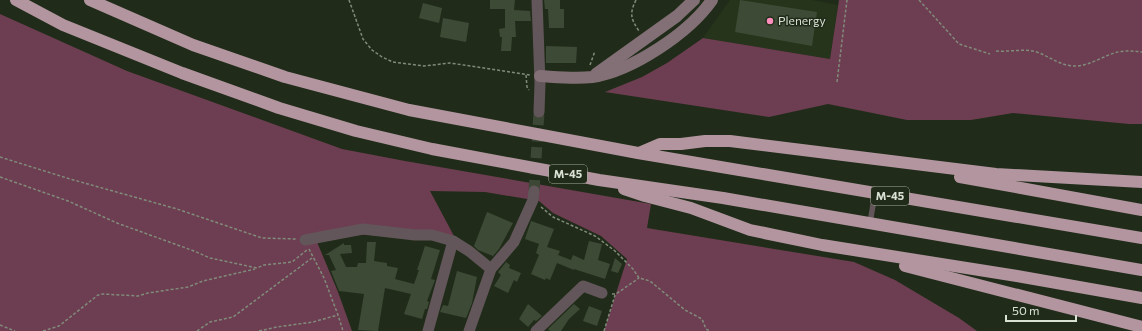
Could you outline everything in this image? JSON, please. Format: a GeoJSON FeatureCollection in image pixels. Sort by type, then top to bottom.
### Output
{"type":"FeatureCollection","features":[{"type":"Feature","properties":{"kind":"highway","name":"M-45"},"geometry":{"type":"LineString","coordinates":[[16,0],[63,25],[161,65],[278,108],[356,131],[432,149],[599,180],[723,198],[1142,270]]}},
{"type":"Feature","properties":{"kind":"highway","name":"M-45"},"geometry":{"type":"LineString","coordinates":[[90,0],[193,45],[285,77],[409,110],[638,153],[1142,238]]}},
{"type":"Feature","properties":{"kind":"highway"},"geometry":{"type":"LineString","coordinates":[[638,153],[660,144],[730,141],[996,174],[1142,182]]}},
{"type":"Feature","properties":{"kind":"highway"},"geometry":{"type":"LineString","coordinates":[[814,152],[1142,210]]}},
{"type":"Feature","properties":{"kind":"highway"},"geometry":{"type":"LineString","coordinates":[[599,180],[645,196],[691,208],[750,230],[822,245],[1142,327]]}},
{"type":"Feature","properties":{"kind":"highway"},"geometry":{"type":"LineString","coordinates":[[822,245],[1017,276],[1142,298]]}},
{"type":"Feature","properties":{"kind":"main road"},"geometry":{"type":"LineString","coordinates":[[591,77],[677,16],[694,0]]}},
{"type":"Feature","properties":{"kind":"main road"},"geometry":{"type":"LineString","coordinates":[[540,76],[591,77],[613,72],[655,51],[676,36],[712,0]]}},
{"type":"Feature","properties":{"kind":"street"},"geometry":{"type":"LineString","coordinates":[[537,0],[540,76],[539,112]]}},
{"type":"Feature","properties":{"kind":"street"},"geometry":{"type":"LineString","coordinates":[[469,331],[491,269],[514,242],[533,196]]}},
{"type":"Feature","properties":{"kind":"street"},"geometry":{"type":"LineString","coordinates":[[307,244],[363,229],[415,235],[432,235],[453,241],[469,251],[491,269]]}},
{"type":"Feature","properties":{"kind":"street"},"geometry":{"type":"LineString","coordinates":[[428,331],[453,241]]}},
{"type":"Feature","properties":{"kind":"street"},"geometry":{"type":"LineString","coordinates":[[536,331],[583,286],[602,293]]}},
{"type":"Feature","properties":{"kind":"lane","name":"M-45"},"geometry":{"type":"LineString","coordinates":[[870,223],[875,193]]}},
{"type":"Feature","properties":{"kind":"path"},"geometry":{"type":"LineString","coordinates":[[349,0],[363,39],[372,50],[393,62],[424,66],[450,63],[540,76]]}},
{"type":"Feature","properties":{"kind":"path"},"geometry":{"type":"LineString","coordinates":[[636,0],[632,8],[632,19],[639,31]]}},
{"type":"Feature","properties":{"kind":"path"},"geometry":{"type":"LineString","coordinates":[[837,82],[847,0]]}},
{"type":"Feature","properties":{"kind":"path"},"geometry":{"type":"LineString","coordinates":[[918,0],[958,44],[990,54]]}},
{"type":"Feature","properties":{"kind":"path"},"geometry":{"type":"LineString","coordinates":[[996,51],[1032,51],[1044,54],[1066,66],[1089,64],[1115,53],[1127,50],[1142,52]]}},
{"type":"Feature","properties":{"kind":"path"},"geometry":{"type":"LineString","coordinates":[[0,157],[70,179],[177,209],[262,238],[307,244]]}},
{"type":"Feature","properties":{"kind":"path"},"geometry":{"type":"LineString","coordinates":[[0,177],[68,201],[117,223],[210,258],[257,268]]}},
{"type":"Feature","properties":{"kind":"path"},"geometry":{"type":"LineString","coordinates":[[533,196],[553,217],[595,236],[615,251],[639,278],[650,281],[685,310],[702,319],[706,329],[710,331]]}},
{"type":"Feature","properties":{"kind":"path"},"geometry":{"type":"LineString","coordinates":[[307,244],[312,258],[324,278],[343,331]]}},
{"type":"Feature","properties":{"kind":"path"},"geometry":{"type":"LineString","coordinates":[[43,331],[59,326],[98,295],[138,296],[188,287],[203,281],[264,265],[292,262],[307,244]]}},
{"type":"Feature","properties":{"kind":"path"},"geometry":{"type":"LineString","coordinates":[[197,331],[210,322],[234,317],[312,258]]}},
{"type":"Feature","properties":{"kind":"path"},"geometry":{"type":"LineString","coordinates":[[604,331],[616,294],[639,278]]}},
{"type":"Feature","properties":{"kind":"path"},"geometry":{"type":"LineString","coordinates":[[602,293],[616,294]]}},
{"type":"Feature","properties":{"kind":"path"},"geometry":{"type":"LineString","coordinates":[[260,331],[313,322],[338,315]]}},
{"type":"Feature","properties":{"kind":"path"},"geometry":{"type":"LineString","coordinates":[[0,325],[7,330],[15,331]]}},
{"type":"Feature","properties":{"kind":"shaded area"},"geometry":{"type":"Polygon","coordinates":[[[730,0],[812,0],[838,5],[830,59],[703,38],[730,0]]]}},
{"type":"Feature","properties":{"kind":"shaded area"},"geometry":{"type":"Polygon","coordinates":[[[839,0],[1142,0],[1142,124],[1013,113],[971,120],[907,120],[828,104],[769,117],[605,92],[642,77],[667,63],[703,38],[830,59],[839,0]]]}},
{"type":"Feature","properties":{"kind":"shaded area"},"geometry":{"type":"Polygon","coordinates":[[[0,14],[127,71],[342,149],[651,204],[647,228],[854,262],[895,280],[959,318],[977,331],[604,331],[627,259],[601,236],[553,213],[539,201],[485,192],[430,191],[454,236],[426,239],[355,234],[317,242],[338,292],[352,331],[0,331],[0,14]]]}},
{"type":"Feature","properties":{"kind":"building"},"geometry":{"type":"Polygon","coordinates":[[[490,0],[515,0],[514,10],[530,11],[531,21],[515,21],[516,37],[512,37],[511,51],[501,51],[502,37],[500,37],[499,29],[505,28],[505,9],[490,9],[490,0]]]}},
{"type":"Feature","properties":{"kind":"building"},"geometry":{"type":"Polygon","coordinates":[[[544,0],[560,0],[560,9],[564,9],[564,28],[549,28],[548,9],[545,9],[544,0]]]}},
{"type":"Feature","properties":{"kind":"building"},"geometry":{"type":"Polygon","coordinates":[[[740,0],[817,12],[812,46],[735,32],[740,0]]]}},
{"type":"Feature","properties":{"kind":"building"},"geometry":{"type":"Polygon","coordinates":[[[423,3],[442,8],[439,23],[419,18],[423,3]]]}},
{"type":"Feature","properties":{"kind":"building"},"geometry":{"type":"Polygon","coordinates":[[[443,18],[469,23],[466,42],[440,37],[443,18]]]}},
{"type":"Feature","properties":{"kind":"building"},"geometry":{"type":"Polygon","coordinates":[[[546,46],[577,47],[576,63],[546,63],[546,46]]]}},
{"type":"Feature","properties":{"kind":"building"},"geometry":{"type":"Polygon","coordinates":[[[487,212],[513,223],[499,249],[493,256],[478,250],[474,246],[487,212]]]}},
{"type":"Feature","properties":{"kind":"building"},"geometry":{"type":"Polygon","coordinates":[[[531,221],[554,229],[547,247],[560,251],[558,255],[571,260],[573,255],[584,260],[589,241],[602,244],[598,260],[610,264],[605,279],[574,270],[557,263],[550,280],[546,278],[545,280],[531,274],[539,255],[536,253],[539,244],[525,239],[531,221]]]}},
{"type":"Feature","properties":{"kind":"building"},"geometry":{"type":"Polygon","coordinates":[[[367,242],[376,242],[374,261],[387,263],[387,266],[398,268],[395,279],[414,284],[425,246],[440,250],[431,279],[435,280],[427,301],[429,302],[427,309],[425,309],[422,319],[404,314],[411,294],[385,288],[378,331],[358,330],[364,294],[339,291],[331,271],[336,270],[329,255],[325,255],[344,243],[344,245],[351,245],[352,253],[340,254],[346,267],[357,267],[358,263],[366,263],[367,242]]]}},
{"type":"Feature","properties":{"kind":"building"},"geometry":{"type":"Polygon","coordinates":[[[615,258],[622,264],[618,273],[611,271],[615,258]]]}},
{"type":"Feature","properties":{"kind":"building"},"geometry":{"type":"Polygon","coordinates":[[[506,262],[510,265],[509,268],[521,273],[517,282],[514,280],[508,293],[494,286],[501,275],[498,272],[506,262]]]}},
{"type":"Feature","properties":{"kind":"building"},"geometry":{"type":"Polygon","coordinates":[[[457,271],[477,277],[472,303],[466,318],[440,312],[443,305],[448,306],[457,271]]]}},
{"type":"Feature","properties":{"kind":"building"},"geometry":{"type":"Polygon","coordinates":[[[528,304],[542,316],[536,321],[534,320],[528,327],[519,319],[528,304]]]}},
{"type":"Feature","properties":{"kind":"building"},"geometry":{"type":"Polygon","coordinates":[[[574,304],[580,309],[569,319],[561,331],[550,331],[548,329],[574,304]]]}},
{"type":"Feature","properties":{"kind":"building"},"geometry":{"type":"Polygon","coordinates":[[[589,306],[602,311],[597,326],[583,321],[589,306]]]}},
{"type":"Feature","properties":{"kind":"tunnel"},"geometry":{"type":"LineString","coordinates":[[534,191],[539,112]]}},
{"type":"Feature","properties":{"kind":"place","name":"Plenergy"},"geometry":{"type":"Point","coordinates":[770,21]}}]}
